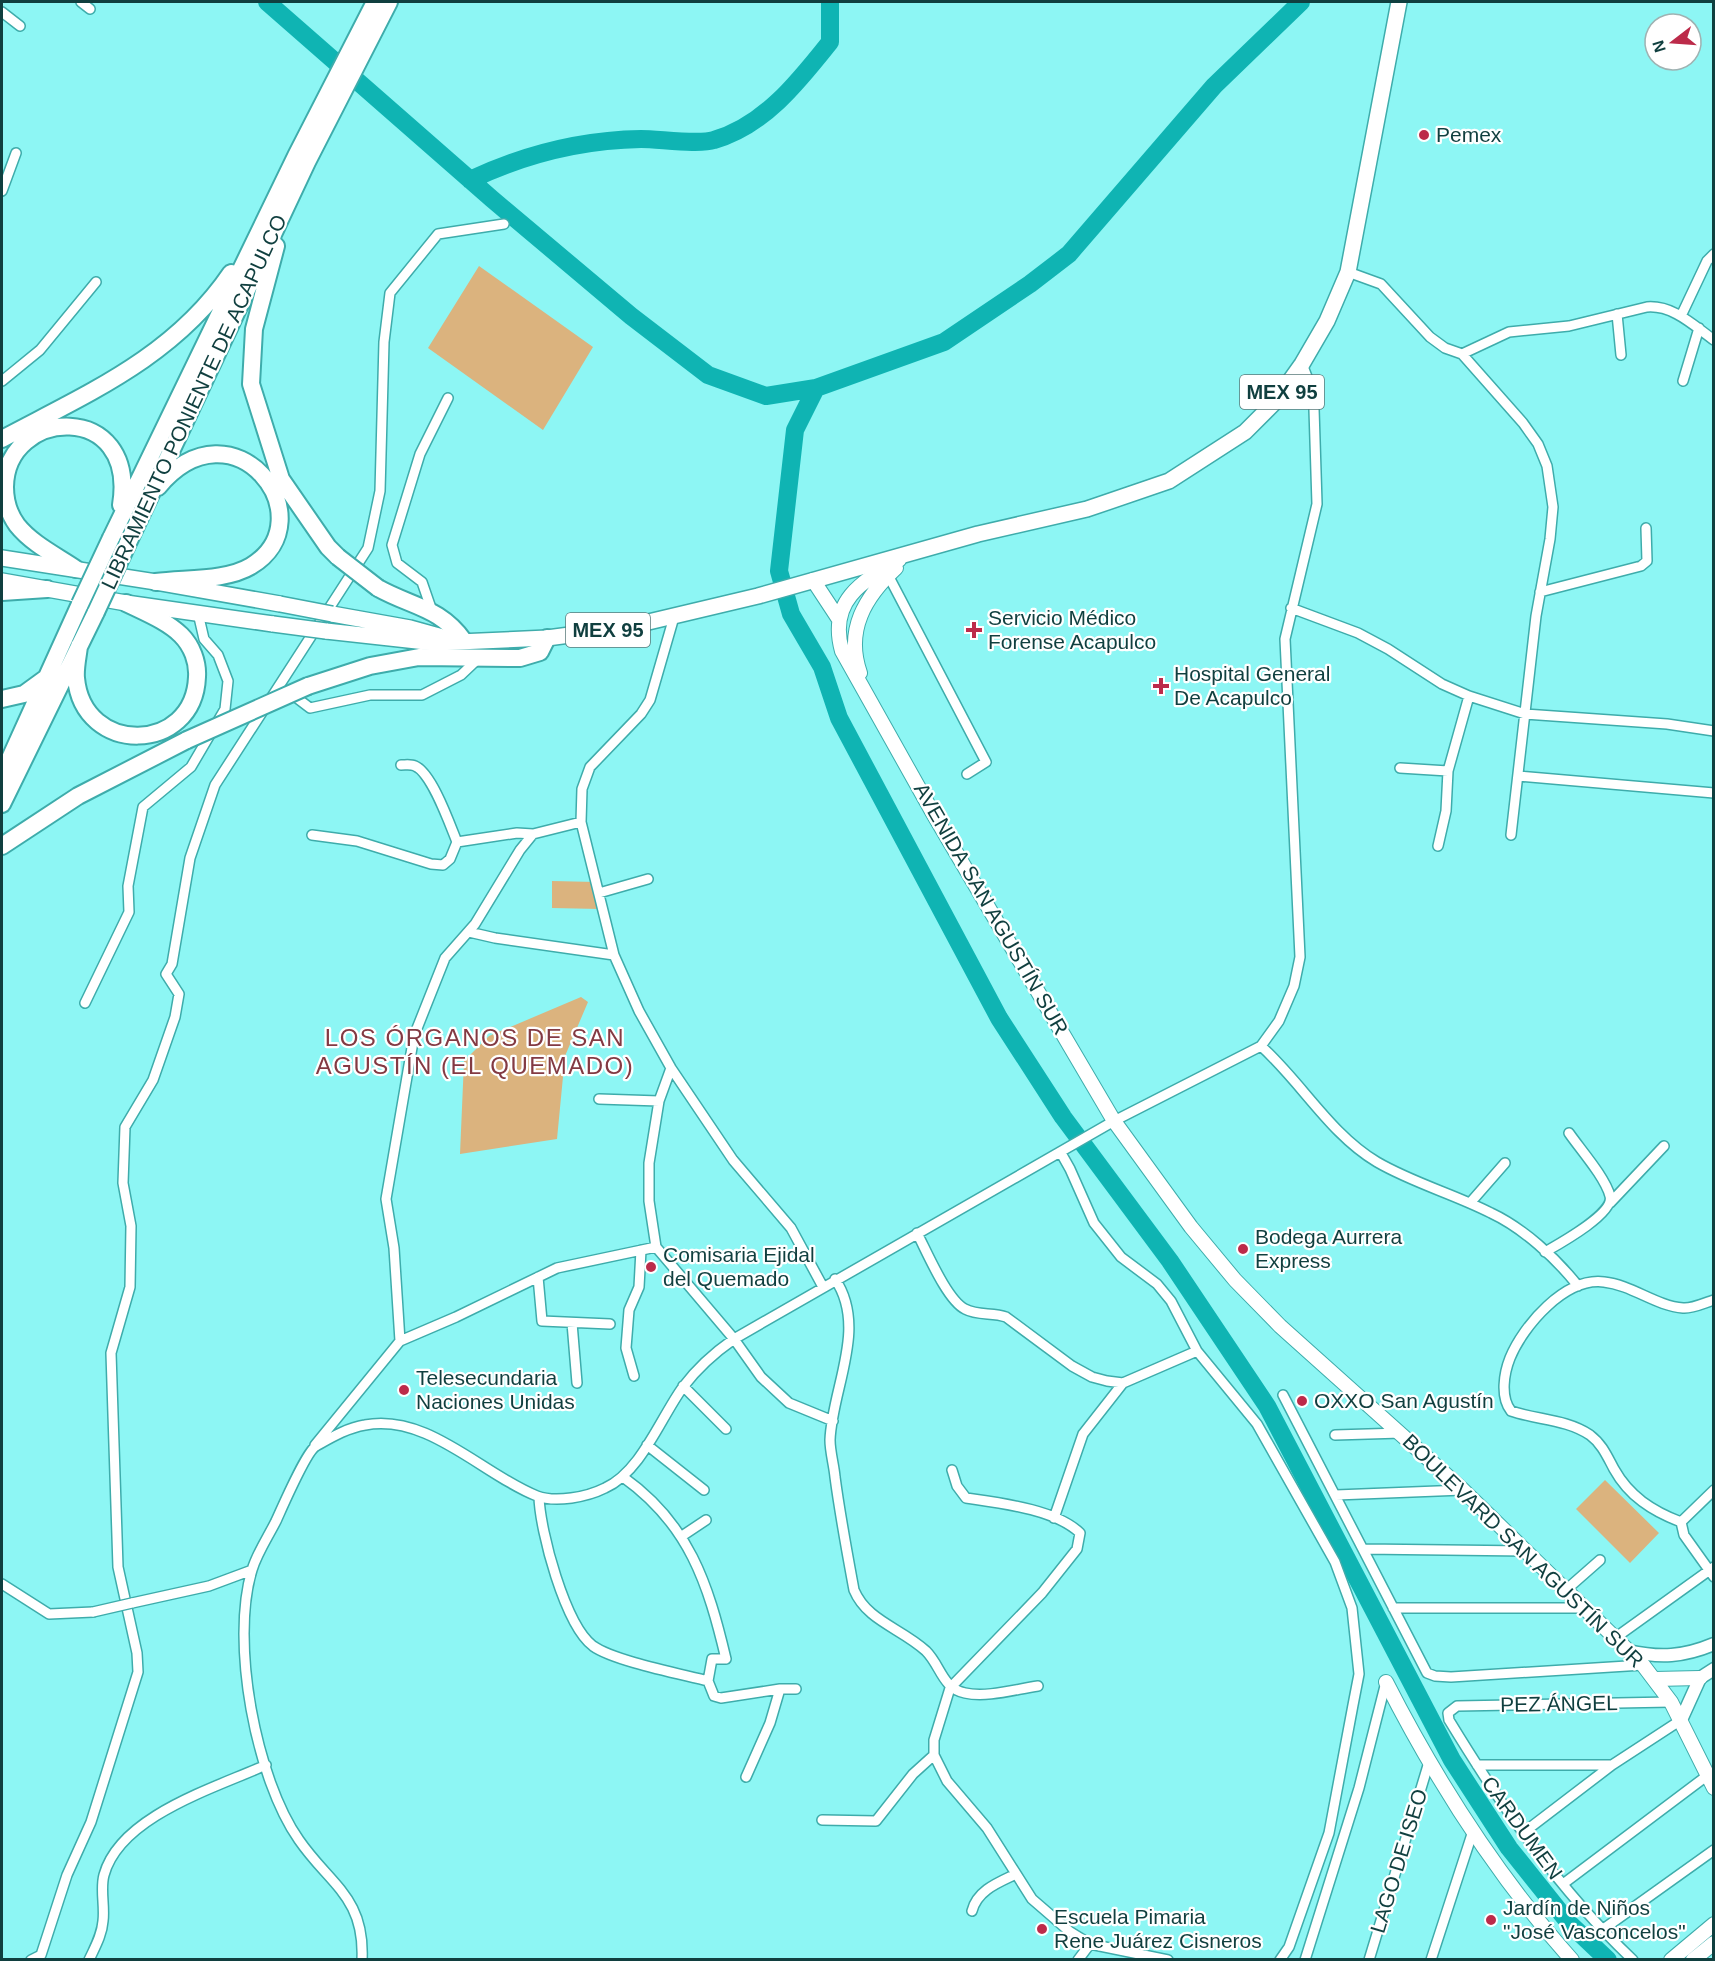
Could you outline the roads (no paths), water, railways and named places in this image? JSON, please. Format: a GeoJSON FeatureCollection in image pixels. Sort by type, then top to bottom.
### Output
{"type":"FeatureCollection","features":[{"type":"Feature","properties":{"kind":"highway","name":"LIBRAMIENTO PONIENTE DE ACAPULCO"},"geometry":{"type":"LineString","coordinates":[[2,804],[96,612],[288,202],[301,159],[375,2]]}},
{"type":"Feature","properties":{"kind":"highway","name":"LIBRAMIENTO PONIENTE DE ACAPULCO"},"geometry":{"type":"LineString","coordinates":[[2,776],[118,521],[261,227],[389,2]]}},
{"type":"Feature","properties":{"kind":"highway"},"geometry":{"type":"LineString","coordinates":[[288,202],[254,329],[251,384],[280,480],[328,547],[338,557],[378,588],[432,610],[447,620],[459,641]]}},
{"type":"Feature","properties":{"kind":"highway"},"geometry":{"type":"LineString","coordinates":[[2,439],[120,375],[165,345],[197,317],[261,227]]}},
{"type":"Feature","properties":{"kind":"highway"},"geometry":{"type":"LineString","coordinates":[[76,569],[25,534],[11,516],[5,482],[10,463],[22,446],[38,434],[62,426],[88,430],[103,439],[115,452],[122,470],[123,488],[118,521]]}},
{"type":"Feature","properties":{"kind":"highway"},"geometry":{"type":"LineString","coordinates":[[148,499],[168,475],[190,462],[209,455],[229,455],[249,462],[265,475],[275,493],[279,513],[276,533],[267,552],[252,566],[233,573],[156,582]]}},
{"type":"Feature","properties":{"kind":"highway"},"geometry":{"type":"LineString","coordinates":[[2,592],[47,589]]}},
{"type":"Feature","properties":{"kind":"highway"},"geometry":{"type":"LineString","coordinates":[[79,646],[75,677],[79,694],[89,714],[103,727],[125,735],[140,736],[174,724],[186,715],[196,693],[197,672],[193,653],[182,636],[168,625],[126,603]]}},
{"type":"Feature","properties":{"kind":"highway"},"geometry":{"type":"LineString","coordinates":[[2,846],[78,796],[187,740],[308,686],[370,666],[419,657],[520,658],[540,652],[547,638]]}},
{"type":"Feature","properties":{"kind":"highway"},"geometry":{"type":"LineString","coordinates":[[2,699],[24,694],[49,675]]}},
{"type":"Feature","properties":{"kind":"main road","name":"MEX 95"},"geometry":{"type":"LineString","coordinates":[[2,581],[126,603],[326,632],[419,642],[547,638],[623,628],[758,596],[912,552],[1087,509],[1169,481],[1245,432],[1275,402],[1302,364],[1327,321],[1348,272],[1399,2]]}},
{"type":"Feature","properties":{"kind":"main road","name":"AVENIDA SAN AGUSTÍN SUR"},"geometry":{"type":"LineString","coordinates":[[869,697],[857,658],[856,626],[867,601],[888,575],[912,552]]}},
{"type":"Feature","properties":{"kind":"main road"},"geometry":{"type":"LineString","coordinates":[[807,582],[838,618],[843,606],[855,591],[882,570],[912,552]]}},
{"type":"Feature","properties":{"kind":"main road","name":"MEX 95"},"geometry":{"type":"LineString","coordinates":[[2,558],[280,604],[410,628],[459,641]]}},
{"type":"Feature","properties":{"kind":"main road","name":"AVENIDA SAN AGUSTÍN SUR"},"geometry":{"type":"LineString","coordinates":[[838,618],[842,651],[934,815],[1114,1120]]}},
{"type":"Feature","properties":{"kind":"main road","name":"BOULEVARD SAN AGUSTÍN SUR"},"geometry":{"type":"LineString","coordinates":[[1114,1120],[1191,1227],[1235,1280],[1280,1326],[1463,1490],[1643,1665],[1671,1702],[1711,1782]]}},
{"type":"Feature","properties":{"kind":"main road"},"geometry":{"type":"LineString","coordinates":[[1655,1679],[1701,1678]]}},
{"type":"Feature","properties":{"kind":"main road"},"geometry":{"type":"LineString","coordinates":[[1386,1682],[1429,1762],[1473,1831],[1515,1892],[1572,1959]]}},
{"type":"Feature","properties":{"kind":"main road"},"geometry":{"type":"LineString","coordinates":[[1671,1959],[1713,1924]]}},
{"type":"Feature","properties":{"kind":"main road"},"geometry":{"type":"LineString","coordinates":[[1693,1959],[1713,1943]]}},
{"type":"Feature","properties":{"kind":"street"},"geometry":{"type":"LineString","coordinates":[[81,2],[90,9]]}},
{"type":"Feature","properties":{"kind":"street"},"geometry":{"type":"LineString","coordinates":[[2,12],[20,26]]}},
{"type":"Feature","properties":{"kind":"street"},"geometry":{"type":"LineString","coordinates":[[2,191],[16,153]]}},
{"type":"Feature","properties":{"kind":"street"},"geometry":{"type":"LineString","coordinates":[[31,1959],[41,1955],[67,1875],[91,1821],[138,1672],[137,1653],[118,1567],[113,1488],[111,1353],[130,1287],[131,1226],[123,1183],[124,1127],[153,1080],[175,1017],[179,994],[166,975],[172,964],[190,858],[215,785],[368,548],[380,491],[384,342],[390,293],[438,234],[504,224]]}},
{"type":"Feature","properties":{"kind":"street"},"geometry":{"type":"LineString","coordinates":[[1682,316],[1707,261],[1713,254]]}},
{"type":"Feature","properties":{"kind":"street"},"geometry":{"type":"LineString","coordinates":[[1348,272],[1381,284],[1430,337],[1445,348],[1462,354],[1523,423],[1538,444],[1547,466],[1553,507],[1550,538],[1540,592],[1511,835]]}},
{"type":"Feature","properties":{"kind":"street"},"geometry":{"type":"LineString","coordinates":[[2,381],[40,350],[96,282]]}},
{"type":"Feature","properties":{"kind":"street"},"geometry":{"type":"LineString","coordinates":[[1462,354],[1509,332],[1544,331],[1660,306],[1682,316],[1713,340]]}},
{"type":"Feature","properties":{"kind":"street"},"geometry":{"type":"LineString","coordinates":[[1617,314],[1621,356]]}},
{"type":"Feature","properties":{"kind":"street"},"geometry":{"type":"LineString","coordinates":[[1683,381],[1698,328]]}},
{"type":"Feature","properties":{"kind":"street"},"geometry":{"type":"LineString","coordinates":[[311,1449],[346,1430],[368,1424],[388,1424],[419,1432],[450,1446],[539,1497],[564,1498],[593,1493],[623,1477],[647,1445],[683,1386],[708,1358],[734,1339],[1064,1151],[1114,1120],[1261,1046],[1279,1022],[1294,986],[1300,957],[1285,639],[1317,504],[1314,409],[1309,382],[1302,364]]}},
{"type":"Feature","properties":{"kind":"street"},"geometry":{"type":"LineString","coordinates":[[432,610],[422,582],[398,563],[392,545],[420,454],[448,398]]}},
{"type":"Feature","properties":{"kind":"street"},"geometry":{"type":"LineString","coordinates":[[1540,592],[1641,566],[1647,561],[1646,528]]}},
{"type":"Feature","properties":{"kind":"street"},"geometry":{"type":"LineString","coordinates":[[888,575],[986,762],[967,774]]}},
{"type":"Feature","properties":{"kind":"street"},"geometry":{"type":"LineString","coordinates":[[1291,608],[1358,633],[1389,649],[1442,684],[1469,696],[1525,714],[1667,724],[1713,731]]}},
{"type":"Feature","properties":{"kind":"street"},"geometry":{"type":"LineString","coordinates":[[85,1003],[129,912],[128,886],[143,807],[191,767],[225,709],[228,681],[218,655],[204,639],[198,613]]}},
{"type":"Feature","properties":{"kind":"street"},"geometry":{"type":"LineString","coordinates":[[674,617],[650,700],[641,714],[590,767],[582,789],[581,822],[614,955],[639,1011],[671,1068],[733,1160],[791,1228],[823,1287]]}},
{"type":"Feature","properties":{"kind":"street"},"geometry":{"type":"LineString","coordinates":[[282,684],[294,698],[310,708],[370,695],[422,694],[461,675],[479,658]]}},
{"type":"Feature","properties":{"kind":"street"},"geometry":{"type":"LineString","coordinates":[[1438,846],[1446,811],[1448,771],[1469,696]]}},
{"type":"Feature","properties":{"kind":"street"},"geometry":{"type":"LineString","coordinates":[[312,835],[357,841],[431,864],[443,865],[450,859],[457,842],[423,771],[412,765],[401,765]]}},
{"type":"Feature","properties":{"kind":"street"},"geometry":{"type":"LineString","coordinates":[[1400,768],[1448,771]]}},
{"type":"Feature","properties":{"kind":"street"},"geometry":{"type":"LineString","coordinates":[[1519,776],[1713,793]]}},
{"type":"Feature","properties":{"kind":"street"},"geometry":{"type":"LineString","coordinates":[[457,842],[517,833],[533,834],[581,822]]}},
{"type":"Feature","properties":{"kind":"street"},"geometry":{"type":"LineString","coordinates":[[400,1341],[394,1248],[386,1199],[414,1036],[445,958],[469,932],[520,850],[533,834]]}},
{"type":"Feature","properties":{"kind":"street"},"geometry":{"type":"LineString","coordinates":[[599,893],[648,879]]}},
{"type":"Feature","properties":{"kind":"street"},"geometry":{"type":"LineString","coordinates":[[469,932],[495,938],[614,955]]}},
{"type":"Feature","properties":{"kind":"street"},"geometry":{"type":"LineString","coordinates":[[1261,1046],[1282,1065],[1346,1141],[1378,1163],[1470,1203],[1514,1227],[1545,1252],[1578,1286]]}},
{"type":"Feature","properties":{"kind":"street"},"geometry":{"type":"LineString","coordinates":[[671,1068],[659,1101],[649,1163],[649,1201],[656,1247],[734,1339],[760,1377],[789,1403],[833,1421]]}},
{"type":"Feature","properties":{"kind":"street"},"geometry":{"type":"LineString","coordinates":[[599,1099],[659,1101]]}},
{"type":"Feature","properties":{"kind":"street"},"geometry":{"type":"LineString","coordinates":[[1569,1132],[1598,1174],[1610,1196],[1610,1203]]}},
{"type":"Feature","properties":{"kind":"street"},"geometry":{"type":"LineString","coordinates":[[1545,1252],[1581,1230],[1607,1209],[1610,1203],[1664,1146]]}},
{"type":"Feature","properties":{"kind":"street"},"geometry":{"type":"LineString","coordinates":[[1064,1151],[1094,1223],[1121,1257],[1157,1284],[1171,1301],[1197,1351],[1257,1424],[1335,1562],[1352,1608],[1357,1638],[1359,1674],[1329,1833],[1289,1947],[1280,1959]]}},
{"type":"Feature","properties":{"kind":"street"},"geometry":{"type":"LineString","coordinates":[[1470,1203],[1505,1162]]}},
{"type":"Feature","properties":{"kind":"street"},"geometry":{"type":"LineString","coordinates":[[917,1233],[945,1284],[963,1309],[977,1314],[998,1314],[1006,1317],[1092,1377],[1123,1383]]}},
{"type":"Feature","properties":{"kind":"street"},"geometry":{"type":"LineString","coordinates":[[362,1959],[363,1939],[359,1918],[345,1895],[299,1840],[285,1814],[266,1765],[248,1694],[243,1658],[252,1570],[311,1449],[400,1341],[570,1264],[656,1247]]}},
{"type":"Feature","properties":{"kind":"street"},"geometry":{"type":"LineString","coordinates":[[634,1376],[626,1348],[629,1310],[639,1287],[641,1250]]}},
{"type":"Feature","properties":{"kind":"street"},"geometry":{"type":"LineString","coordinates":[[538,1277],[542,1321],[610,1324]]}},
{"type":"Feature","properties":{"kind":"street"},"geometry":{"type":"LineString","coordinates":[[835,1280],[841,1289],[848,1310],[849,1333],[830,1441],[854,1590],[859,1602],[866,1611],[905,1634],[928,1653],[950,1688],[967,1694],[1038,1686]]}},
{"type":"Feature","properties":{"kind":"street"},"geometry":{"type":"LineString","coordinates":[[1681,1522],[1655,1512],[1636,1498],[1615,1471],[1604,1450],[1592,1437],[1574,1426],[1511,1411],[1506,1405],[1504,1393],[1507,1371],[1519,1338],[1553,1301],[1578,1286],[1604,1281],[1685,1308],[1713,1300]]}},
{"type":"Feature","properties":{"kind":"street"},"geometry":{"type":"LineString","coordinates":[[572,1323],[577,1383]]}},
{"type":"Feature","properties":{"kind":"street"},"geometry":{"type":"LineString","coordinates":[[1054,1518],[1083,1434],[1123,1383],[1197,1351]]}},
{"type":"Feature","properties":{"kind":"street"},"geometry":{"type":"LineString","coordinates":[[683,1386],[726,1429]]}},
{"type":"Feature","properties":{"kind":"street"},"geometry":{"type":"LineString","coordinates":[[1283,1395],[1427,1673],[1451,1677],[1643,1665]]}},
{"type":"Feature","properties":{"kind":"street"},"geometry":{"type":"LineString","coordinates":[[1335,1435],[1401,1433]]}},
{"type":"Feature","properties":{"kind":"street"},"geometry":{"type":"LineString","coordinates":[[647,1445],[704,1490]]}},
{"type":"Feature","properties":{"kind":"street"},"geometry":{"type":"LineString","coordinates":[[952,1470],[957,1486],[966,1498],[1020,1507],[1054,1518],[1080,1533],[1077,1549],[1041,1593],[950,1688],[934,1740],[934,1755],[947,1781],[987,1828],[1014,1875],[1032,1899],[1069,1931],[1090,1944],[1168,1959]]}},
{"type":"Feature","properties":{"kind":"street"},"geometry":{"type":"LineString","coordinates":[[623,1477],[650,1496],[682,1536],[715,1611],[726,1659],[712,1659],[708,1681],[714,1696],[721,1698],[780,1689],[796,1689]]}},
{"type":"Feature","properties":{"kind":"street"},"geometry":{"type":"LineString","coordinates":[[1336,1495],[1463,1490]]}},
{"type":"Feature","properties":{"kind":"street"},"geometry":{"type":"LineString","coordinates":[[1681,1522],[1713,1490]]}},
{"type":"Feature","properties":{"kind":"street"},"geometry":{"type":"LineString","coordinates":[[539,1497],[540,1517],[553,1565],[581,1633],[594,1646],[616,1655],[708,1681]]}},
{"type":"Feature","properties":{"kind":"street"},"geometry":{"type":"LineString","coordinates":[[682,1536],[706,1520]]}},
{"type":"Feature","properties":{"kind":"street"},"geometry":{"type":"LineString","coordinates":[[1616,1638],[1712,1571],[1684,1535],[1681,1522]]}},
{"type":"Feature","properties":{"kind":"street"},"geometry":{"type":"LineString","coordinates":[[1364,1549],[1527,1551]]}},
{"type":"Feature","properties":{"kind":"street"},"geometry":{"type":"LineString","coordinates":[[1567,1589],[1600,1560]]}},
{"type":"Feature","properties":{"kind":"street"},"geometry":{"type":"LineString","coordinates":[[2,1584],[50,1614],[93,1612],[208,1586],[252,1570]]}},
{"type":"Feature","properties":{"kind":"street"},"geometry":{"type":"LineString","coordinates":[[1394,1608],[1586,1608]]}},
{"type":"Feature","properties":{"kind":"street"},"geometry":{"type":"LineString","coordinates":[[1628,1651],[1656,1657],[1677,1656],[1713,1644]]}},
{"type":"Feature","properties":{"kind":"street"},"geometry":{"type":"LineString","coordinates":[[1523,1833],[1612,1765],[1681,1720],[1701,1678],[1713,1669]]}},
{"type":"Feature","properties":{"kind":"street"},"geometry":{"type":"LineString","coordinates":[[1305,1959],[1359,1788],[1386,1682]]}},
{"type":"Feature","properties":{"kind":"street"},"geometry":{"type":"LineString","coordinates":[[746,1777],[770,1723],[780,1689]]}},
{"type":"Feature","properties":{"kind":"street","name":"PEZ ÁNGEL"},"geometry":{"type":"LineString","coordinates":[[1448,1713],[1457,1706],[1671,1702]]}},
{"type":"Feature","properties":{"kind":"street","name":"CARDUMEN"},"geometry":{"type":"LineString","coordinates":[[1448,1713],[1449,1720],[1477,1765],[1523,1833],[1602,1930],[1633,1959]]}},
{"type":"Feature","properties":{"kind":"street"},"geometry":{"type":"LineString","coordinates":[[822,1820],[876,1821],[912,1774],[934,1755]]}},
{"type":"Feature","properties":{"kind":"street","name":"LAGO DE ISEO"},"geometry":{"type":"LineString","coordinates":[[1369,1959],[1429,1762]]}},
{"type":"Feature","properties":{"kind":"street"},"geometry":{"type":"LineString","coordinates":[[89,1959],[98,1942],[103,1922],[104,1876],[119,1844],[156,1814],[266,1765]]}},
{"type":"Feature","properties":{"kind":"street"},"geometry":{"type":"LineString","coordinates":[[1477,1765],[1612,1765]]}},
{"type":"Feature","properties":{"kind":"street"},"geometry":{"type":"LineString","coordinates":[[1563,1884],[1711,1782]]}},
{"type":"Feature","properties":{"kind":"street"},"geometry":{"type":"LineString","coordinates":[[1431,1959],[1473,1831]]}},
{"type":"Feature","properties":{"kind":"street"},"geometry":{"type":"LineString","coordinates":[[1602,1930],[1713,1850]]}},
{"type":"Feature","properties":{"kind":"street"},"geometry":{"type":"LineString","coordinates":[[972,1911],[975,1900],[980,1895],[1014,1875]]}},
{"type":"Feature","properties":{"kind":"street"},"geometry":{"type":"LineString","coordinates":[[1078,1959],[1090,1944]]}},
{"type":"Feature","properties":{"kind":"waterway"},"geometry":{"type":"LineString","coordinates":[[267,2],[492,199],[631,316],[708,375],[766,396],[816,388],[944,342],[1030,284],[1069,254],[1214,86],[1301,2]]}},
{"type":"Feature","properties":{"kind":"waterway"},"geometry":{"type":"LineString","coordinates":[[470,180],[532,156],[596,142],[641,139],[707,141],[732,133],[765,113],[806,72],[830,42],[830,2]]}},
{"type":"Feature","properties":{"kind":"waterway"},"geometry":{"type":"LineString","coordinates":[[816,388],[795,430],[779,571],[791,614],[822,667],[839,718],[999,1018],[1063,1117],[1170,1261],[1267,1406],[1452,1760],[1509,1848],[1569,1923],[1608,1960]]}},
{"type":"Feature","properties":{"kind":"place","name":"Pemex"},"geometry":{"type":"Point","coordinates":[1424,135]}},
{"type":"Feature","properties":{"kind":"place","name":"Servicio Médico Forense Acapulco"},"geometry":{"type":"Point","coordinates":[974,630]}},
{"type":"Feature","properties":{"kind":"place","name":"Hospital General De Acapulco"},"geometry":{"type":"Point","coordinates":[1161,686]}},
{"type":"Feature","properties":{"kind":"place","name":"Bodega Aurrera Express"},"geometry":{"type":"Point","coordinates":[1243,1249]}},
{"type":"Feature","properties":{"kind":"place","name":"Comisaria Ejidal del Quemado"},"geometry":{"type":"Point","coordinates":[651,1267]}},
{"type":"Feature","properties":{"kind":"place","name":"Telesecundaria Naciones Unidas"},"geometry":{"type":"Point","coordinates":[404,1390]}},
{"type":"Feature","properties":{"kind":"place","name":"OXXO San Agustín"},"geometry":{"type":"Point","coordinates":[1302,1401]}},
{"type":"Feature","properties":{"kind":"place","name":"Jardín de Niños \"José Vasconcelos\""},"geometry":{"type":"Point","coordinates":[1491,1920]}},
{"type":"Feature","properties":{"kind":"place","name":"Escuela Pimaria Rene Juárez Cisneros"},"geometry":{"type":"Point","coordinates":[1042,1929]}},
{"type":"Feature","properties":{"kind":"district","name":"LOS ÓRGANOS DE SAN AGUSTÍN (EL QUEMADO)"},"geometry":{"type":"Point","coordinates":[475,1052]}}]}
